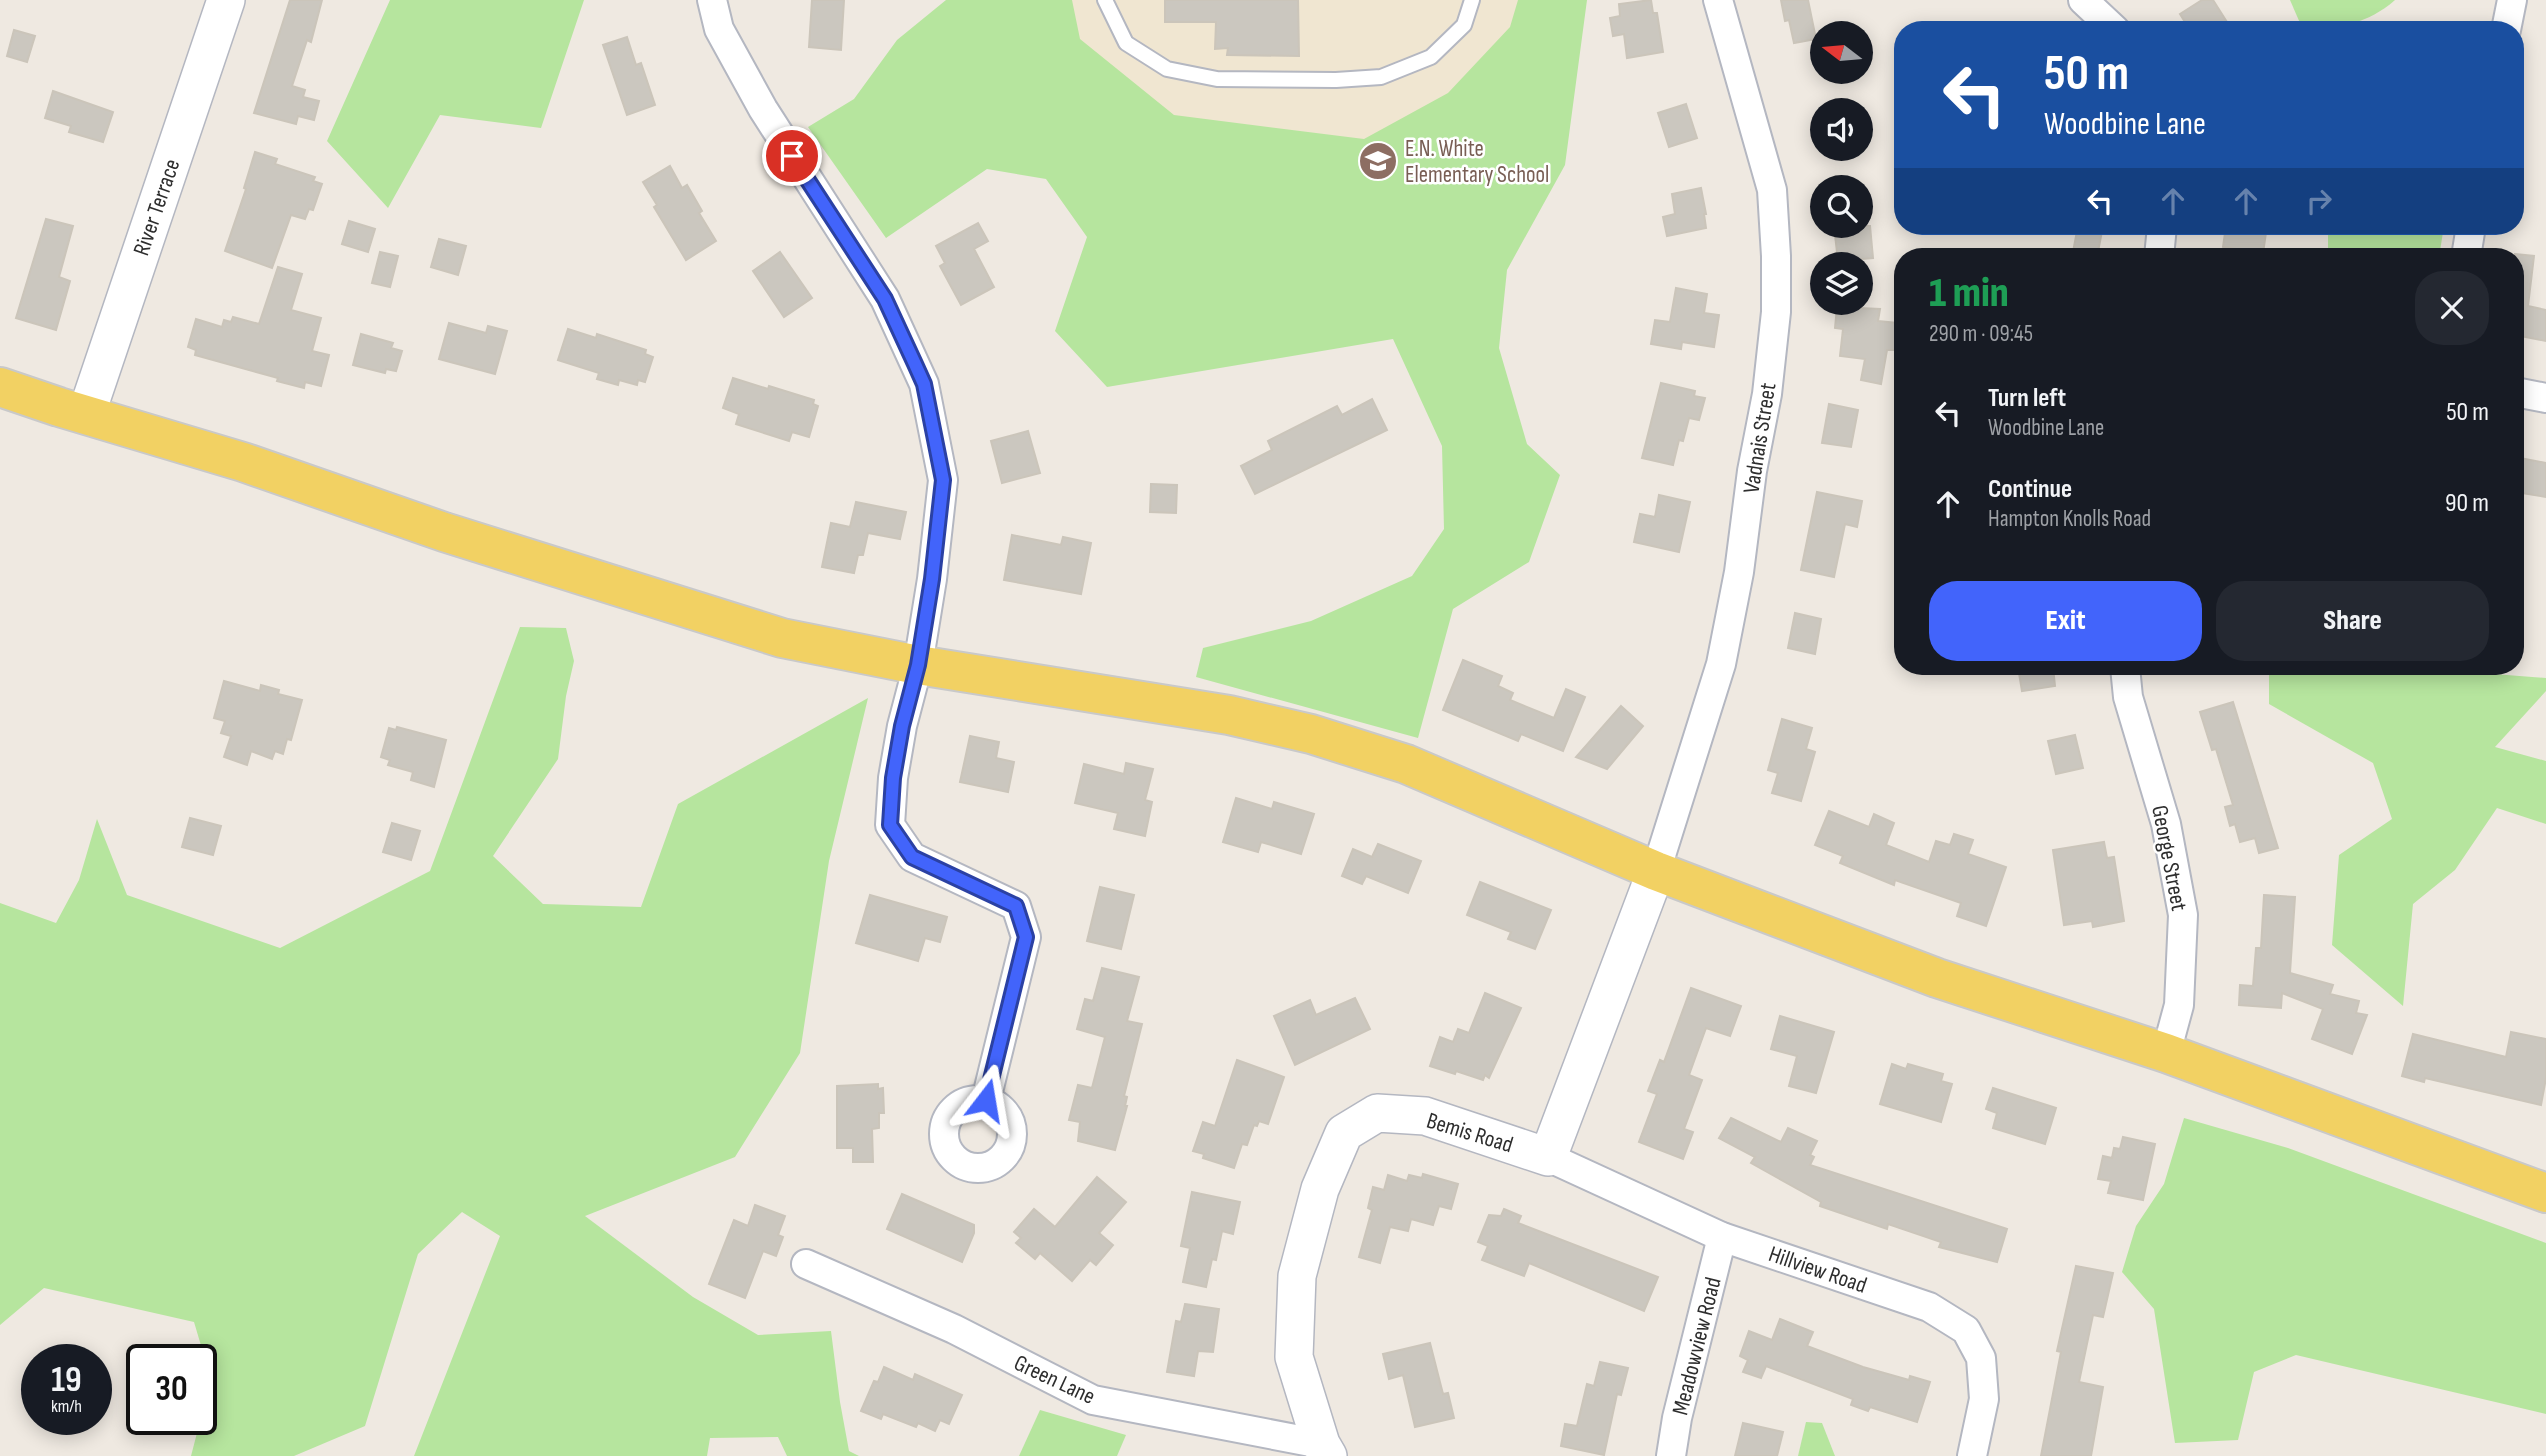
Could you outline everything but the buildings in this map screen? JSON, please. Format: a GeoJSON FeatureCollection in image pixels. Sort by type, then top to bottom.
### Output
{"type":"FeatureCollection","features":[{"type":"Feature","properties":{"kind":"main road"},"geometry":{"type":"LineString","coordinates":[[0,387],[243,462],[443,532],[782,638],[918,665],[1229,715],[1311,734],[1406,764],[1656,871],[1937,978],[2166,1053],[2546,1193]]}},
{"type":"Feature","properties":{"kind":"street","name":"River Terrace"},"geometry":{"type":"LineString","coordinates":[[86,415],[226,0]]}},
{"type":"Feature","properties":{"kind":"street"},"geometry":{"type":"LineString","coordinates":[[712,0],[719,29],[763,109],[885,299],[924,384],[943,480],[932,579],[918,665],[902,726],[893,778],[890,825],[912,857],[1016,906],[1026,937],[986,1100]]}},
{"type":"Feature","properties":{"kind":"street","name":"Vadnais Street"},"geometry":{"type":"LineString","coordinates":[[1656,871],[1721,664],[1739,572],[1752,471],[1767,394],[1776,312],[1772,190],[1718,0]]}},
{"type":"Feature","properties":{"kind":"street"},"geometry":{"type":"LineString","coordinates":[[2083,0],[2105,21]]}},
{"type":"Feature","properties":{"kind":"street"},"geometry":{"type":"LineString","coordinates":[[2508,21],[2512,0]]}},
{"type":"Feature","properties":{"kind":"street"},"geometry":{"type":"LineString","coordinates":[[2524,394],[2546,398]]}},
{"type":"Feature","properties":{"kind":"street","name":"George Street"},"geometry":{"type":"LineString","coordinates":[[2126,675],[2128,697],[2166,824],[2183,915],[2179,1005],[2166,1053]]}},
{"type":"Feature","properties":{"kind":"street"},"geometry":{"type":"LineString","coordinates":[[1548,1157],[1656,871]]}},
{"type":"Feature","properties":{"kind":"street","name":"Bemis Road"},"geometry":{"type":"LineString","coordinates":[[1324,1450],[1294,1357],[1297,1276],[1320,1189],[1344,1133],[1377,1113],[1425,1116],[1548,1157]]}},
{"type":"Feature","properties":{"kind":"street","name":"Hillview Road"},"geometry":{"type":"LineString","coordinates":[[1548,1157],[1722,1237],[1930,1307],[1966,1330],[1981,1357],[1984,1399],[1972,1456]]}},
{"type":"Feature","properties":{"kind":"street","name":"Meadowview Road"},"geometry":{"type":"LineString","coordinates":[[1671,1456],[1677,1418],[1722,1237]]}},
{"type":"Feature","properties":{"kind":"street","name":"Green Lane"},"geometry":{"type":"LineString","coordinates":[[806,1264],[954,1329],[1093,1400],[1324,1450]]}},
{"type":"Feature","properties":{"kind":"lane"},"geometry":{"type":"LineString","coordinates":[[1105,0],[1126,43],[1167,69],[1217,79],[1336,80],[1381,77],[1431,57],[1464,25],[1472,0]]}},
{"type":"Feature","properties":{"kind":"shaded area","name":"E.N. White Elementary School"},"geometry":{"type":"Polygon","coordinates":[[[1010,0],[1540,0],[1507,217],[974,105],[1010,0]]]}},
{"type":"Feature","properties":{"kind":"green space"},"geometry":{"type":"Polygon","coordinates":[[[390,0],[584,0],[541,128],[440,115],[388,208],[327,141],[390,0]]]}},
{"type":"Feature","properties":{"kind":"green space"},"geometry":{"type":"Polygon","coordinates":[[[946,0],[1072,0],[1080,39],[1174,115],[1364,139],[1448,93],[1510,27],[1518,0],[1587,0],[1565,165],[1507,270],[1499,348],[1527,444],[1560,475],[1529,562],[1453,609],[1418,738],[1196,677],[1203,648],[1311,621],[1412,576],[1444,529],[1442,446],[1393,339],[1107,387],[1055,331],[1087,237],[1046,179],[987,169],[886,238],[808,127],[854,99],[897,40],[946,0]]]}},
{"type":"Feature","properties":{"kind":"green space"},"geometry":{"type":"Polygon","coordinates":[[[2290,0],[2395,0],[2360,21],[2299,21],[2290,0]]]}},
{"type":"Feature","properties":{"kind":"green space"},"geometry":{"type":"Polygon","coordinates":[[[2328,235],[2443,235],[2440,248],[2328,248],[2328,235]]]}},
{"type":"Feature","properties":{"kind":"green space"},"geometry":{"type":"Polygon","coordinates":[[[520,627],[566,628],[574,661],[566,696],[558,759],[493,856],[543,904],[641,907],[678,804],[868,698],[829,861],[800,1053],[735,1157],[585,1216],[693,1297],[758,1335],[831,1331],[849,1451],[859,1456],[787,1456],[778,1437],[710,1438],[707,1456],[414,1456],[500,1236],[462,1212],[418,1254],[365,1426],[294,1456],[191,1456],[196,1435],[217,1435],[217,1344],[201,1344],[194,1322],[44,1288],[0,1325],[0,903],[56,923],[79,880],[97,819],[127,895],[280,948],[430,871],[520,627]]]}},
{"type":"Feature","properties":{"kind":"green space"},"geometry":{"type":"Polygon","coordinates":[[[2269,675],[2507,675],[2546,678],[2546,691],[2495,747],[2546,761],[2546,824],[2497,808],[2455,870],[2413,904],[2403,1006],[2332,945],[2339,855],[2392,819],[2373,763],[2269,704],[2269,675]]]}},
{"type":"Feature","properties":{"kind":"green space"},"geometry":{"type":"Polygon","coordinates":[[[2184,1118],[2288,1148],[2546,1243],[2546,1414],[2296,1355],[2254,1372],[2238,1440],[2175,1443],[2154,1309],[2122,1272],[2136,1226],[2164,1184],[2184,1118]]]}},
{"type":"Feature","properties":{"kind":"green space"},"geometry":{"type":"Polygon","coordinates":[[[1040,1410],[1126,1435],[1117,1456],[1019,1456],[1040,1410]]]}},
{"type":"Feature","properties":{"kind":"green space"},"geometry":{"type":"Polygon","coordinates":[[[1806,1422],[1822,1423],[1835,1456],[1798,1456],[1806,1422]]]}},
{"type":"Feature","properties":{"kind":"place","name":"E.N. White Elementary School"},"geometry":{"type":"Point","coordinates":[1378,161]}},
{"type":"Feature","properties":{"kind":"route"},"geometry":{"type":"LineString","coordinates":[[792,156],[885,299],[924,384],[943,480],[932,579],[918,665],[902,726],[893,778],[890,825],[912,857],[1016,906],[1026,937],[986,1100]]}}]}
